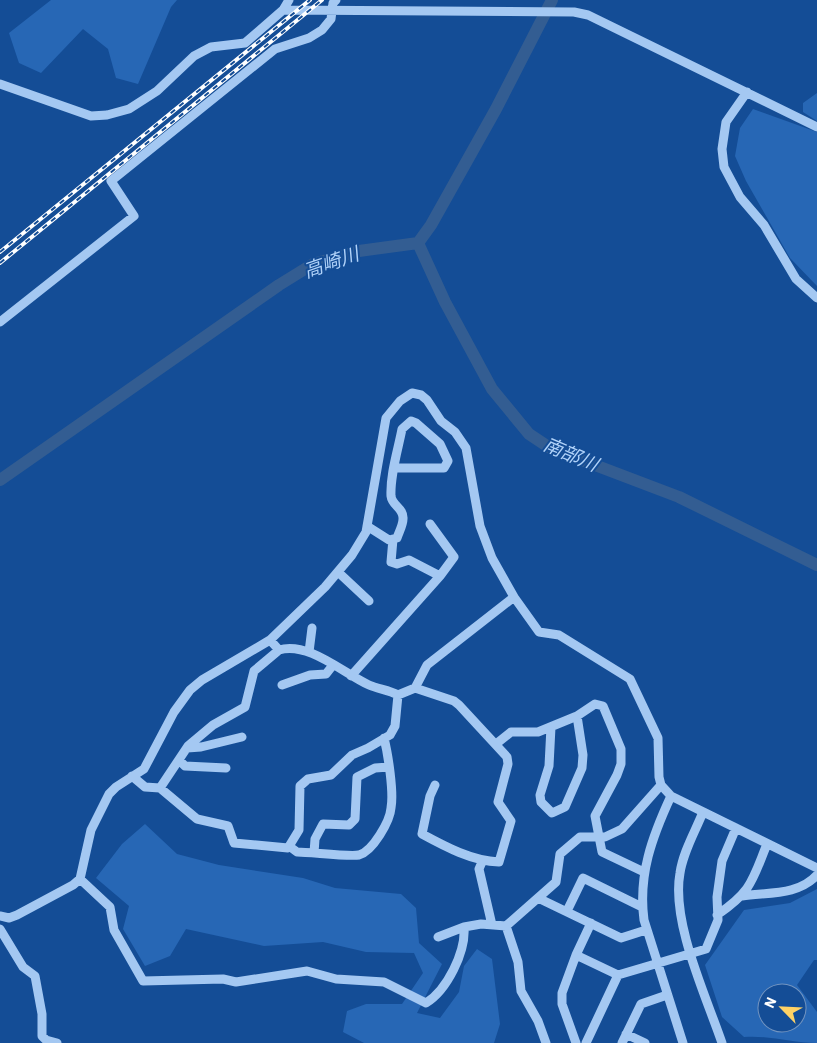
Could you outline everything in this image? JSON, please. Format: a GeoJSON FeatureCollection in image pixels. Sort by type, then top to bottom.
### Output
{"type":"FeatureCollection","features":[{"type":"Feature","properties":{"kind":"street"},"geometry":{"type":"LineString","coordinates":[[0,84],[91,116],[118,113],[157,92],[194,56],[211,48],[245,43],[283,10],[289,0]]}},
{"type":"Feature","properties":{"kind":"street"},"geometry":{"type":"LineString","coordinates":[[0,322],[134,216],[111,182],[275,49],[302,41],[322,30],[331,19],[333,3],[336,0]]}},
{"type":"Feature","properties":{"kind":"street"},"geometry":{"type":"LineString","coordinates":[[283,10],[574,12],[588,15],[817,126]]}},
{"type":"Feature","properties":{"kind":"street"},"geometry":{"type":"LineString","coordinates":[[747,92],[726,122],[722,149],[724,167],[740,197],[764,225],[796,279],[817,298]]}},
{"type":"Feature","properties":{"kind":"street"},"geometry":{"type":"LineString","coordinates":[[0,916],[9,918],[17,915],[73,885],[80,878],[95,820],[109,794],[144,769],[174,712],[190,690],[202,680],[270,640],[338,572],[352,555],[366,532],[386,418],[400,400],[412,393],[421,395],[441,421],[455,432],[466,448],[480,526],[492,558],[514,598],[539,632],[559,635],[630,679],[658,738],[661,785],[671,796],[817,868]]}},
{"type":"Feature","properties":{"kind":"street"},"geometry":{"type":"LineString","coordinates":[[367,526],[389,540],[397,538],[404,519],[401,510],[394,504],[391,497],[394,468],[402,429],[411,421],[440,444],[448,462],[444,468],[394,468]]}},
{"type":"Feature","properties":{"kind":"street"},"geometry":{"type":"LineString","coordinates":[[351,676],[440,576],[454,557],[430,524]]}},
{"type":"Feature","properties":{"kind":"street"},"geometry":{"type":"LineString","coordinates":[[393,539],[390,562],[397,564],[409,560],[440,576]]}},
{"type":"Feature","properties":{"kind":"street"},"geometry":{"type":"LineString","coordinates":[[338,572],[369,600]]}},
{"type":"Feature","properties":{"kind":"street"},"geometry":{"type":"LineString","coordinates":[[160,788],[187,748],[213,725],[245,707],[254,671],[279,650],[287,647],[318,654],[351,676],[398,695],[415,688],[427,665],[432,660],[514,598]]}},
{"type":"Feature","properties":{"kind":"street"},"geometry":{"type":"LineString","coordinates":[[309,652],[312,628]]}},
{"type":"Feature","properties":{"kind":"street"},"geometry":{"type":"LineString","coordinates":[[270,640],[279,650]]}},
{"type":"Feature","properties":{"kind":"street"},"geometry":{"type":"LineString","coordinates":[[282,685],[310,675],[326,674],[333,665]]}},
{"type":"Feature","properties":{"kind":"street"},"geometry":{"type":"LineString","coordinates":[[415,688],[454,701],[507,758],[508,764],[498,802],[511,821],[499,862],[482,862],[468,854],[450,849],[422,834],[430,796],[435,785]]}},
{"type":"Feature","properties":{"kind":"street"},"geometry":{"type":"LineString","coordinates":[[132,776],[145,787],[160,788],[196,819],[228,826],[234,843],[285,848],[289,846],[299,830],[298,795],[304,782],[308,779],[331,775],[352,755],[384,738],[394,730],[398,695]]}},
{"type":"Feature","properties":{"kind":"street"},"geometry":{"type":"LineString","coordinates":[[496,744],[511,732],[538,732],[577,716],[595,704],[600,704],[621,749],[617,775],[595,816],[602,852],[644,872]]}},
{"type":"Feature","properties":{"kind":"street"},"geometry":{"type":"LineString","coordinates":[[551,727],[549,766],[540,795],[541,802],[552,813],[566,807],[582,768],[583,755],[577,716]]}},
{"type":"Feature","properties":{"kind":"street"},"geometry":{"type":"LineString","coordinates":[[187,748],[201,747],[242,736]]}},
{"type":"Feature","properties":{"kind":"street"},"geometry":{"type":"LineString","coordinates":[[289,846],[297,852],[360,855],[373,845],[384,828],[392,808],[384,738]]}},
{"type":"Feature","properties":{"kind":"street"},"geometry":{"type":"LineString","coordinates":[[179,760],[185,766],[226,768]]}},
{"type":"Feature","properties":{"kind":"street"},"geometry":{"type":"LineString","coordinates":[[314,852],[315,839],[323,824],[353,823],[355,819],[357,777],[375,768],[388,767]]}},
{"type":"Feature","properties":{"kind":"street"},"geometry":{"type":"LineString","coordinates":[[438,937],[464,927],[481,924],[506,926],[556,882],[560,854],[580,837],[605,837],[622,829],[661,785]]}},
{"type":"Feature","properties":{"kind":"street"},"geometry":{"type":"LineString","coordinates":[[671,796],[652,837],[644,872],[642,907],[646,930],[683,1043]]}},
{"type":"Feature","properties":{"kind":"street"},"geometry":{"type":"LineString","coordinates":[[703,812],[682,861],[679,875],[679,912],[722,1043]]}},
{"type":"Feature","properties":{"kind":"street"},"geometry":{"type":"LineString","coordinates":[[576,955],[618,975],[656,962],[706,949],[718,920],[718,875],[736,828]]}},
{"type":"Feature","properties":{"kind":"street"},"geometry":{"type":"LineString","coordinates":[[717,915],[750,888],[767,844]]}},
{"type":"Feature","properties":{"kind":"street"},"geometry":{"type":"LineString","coordinates":[[482,862],[479,869],[492,925]]}},
{"type":"Feature","properties":{"kind":"street"},"geometry":{"type":"LineString","coordinates":[[741,896],[792,890],[811,882],[817,875]]}},
{"type":"Feature","properties":{"kind":"street"},"geometry":{"type":"LineString","coordinates":[[80,878],[110,907],[114,930],[143,981],[223,979],[236,982],[307,971],[336,980],[384,982],[426,1004],[435,998],[454,965],[463,946],[464,927]]}},
{"type":"Feature","properties":{"kind":"street"},"geometry":{"type":"LineString","coordinates":[[567,911],[583,878],[642,907]]}},
{"type":"Feature","properties":{"kind":"street"},"geometry":{"type":"LineString","coordinates":[[538,898],[621,938],[646,930]]}},
{"type":"Feature","properties":{"kind":"street"},"geometry":{"type":"LineString","coordinates":[[576,1043],[562,1004],[562,993],[576,955],[591,923]]}},
{"type":"Feature","properties":{"kind":"street"},"geometry":{"type":"LineString","coordinates":[[506,926],[518,962],[521,991],[538,1021],[546,1043]]}},
{"type":"Feature","properties":{"kind":"street"},"geometry":{"type":"LineString","coordinates":[[0,929],[23,967],[35,976],[42,1014],[42,1036],[46,1040],[57,1043]]}},
{"type":"Feature","properties":{"kind":"street"},"geometry":{"type":"LineString","coordinates":[[586,1043],[618,975]]}},
{"type":"Feature","properties":{"kind":"street"},"geometry":{"type":"LineString","coordinates":[[622,1043],[640,1004],[667,995]]}},
{"type":"Feature","properties":{"kind":"street"},"geometry":{"type":"LineString","coordinates":[[626,1034],[645,1043]]}},
{"type":"Feature","properties":{"kind":"shaded area"},"geometry":{"type":"Polygon","coordinates":[[[51,0],[177,0],[171,7],[138,84],[116,78],[108,49],[83,29],[41,73],[19,63],[9,33],[51,0]]]}},
{"type":"Feature","properties":{"kind":"shaded area"},"geometry":{"type":"Polygon","coordinates":[[[817,93],[817,121],[803,112],[803,103],[817,93]]]}},
{"type":"Feature","properties":{"kind":"shaded area"},"geometry":{"type":"Polygon","coordinates":[[[753,109],[817,132],[817,286],[790,258],[746,181],[735,156],[740,128],[753,109]]]}},
{"type":"Feature","properties":{"kind":"shaded area"},"geometry":{"type":"Polygon","coordinates":[[[145,824],[177,854],[219,865],[303,878],[335,888],[401,894],[416,908],[419,943],[442,964],[417,1013],[440,1018],[459,992],[464,966],[477,949],[492,959],[500,1024],[494,1043],[364,1043],[343,1032],[347,1011],[366,1004],[402,1004],[423,973],[414,953],[366,952],[323,942],[264,946],[186,929],[170,956],[145,966],[123,929],[129,906],[96,878],[122,844],[145,824]]]}},
{"type":"Feature","properties":{"kind":"shaded area"},"geometry":{"type":"Polygon","coordinates":[[[817,889],[817,960],[814,960],[798,983],[757,983],[757,1033],[807,1033],[807,998],[817,1012],[817,1043],[744,1037],[722,1017],[705,965],[744,910],[790,903],[817,889]]]}},
{"type":"Feature","properties":{"kind":"waterway","name":"高崎川"},"geometry":{"type":"LineString","coordinates":[[0,480],[279,285],[313,264],[359,251],[418,243],[431,225],[496,109],[552,0]]}},
{"type":"Feature","properties":{"kind":"waterway","name":"南部川"},"geometry":{"type":"LineString","coordinates":[[418,243],[445,302],[492,389],[529,434],[550,448],[679,497],[817,565]]}},
{"type":"Feature","properties":{"kind":"railway"},"geometry":{"type":"LineString","coordinates":[[0,252],[310,0]]}},
{"type":"Feature","properties":{"kind":"railway"},"geometry":{"type":"LineString","coordinates":[[0,263],[322,0]]}}]}
